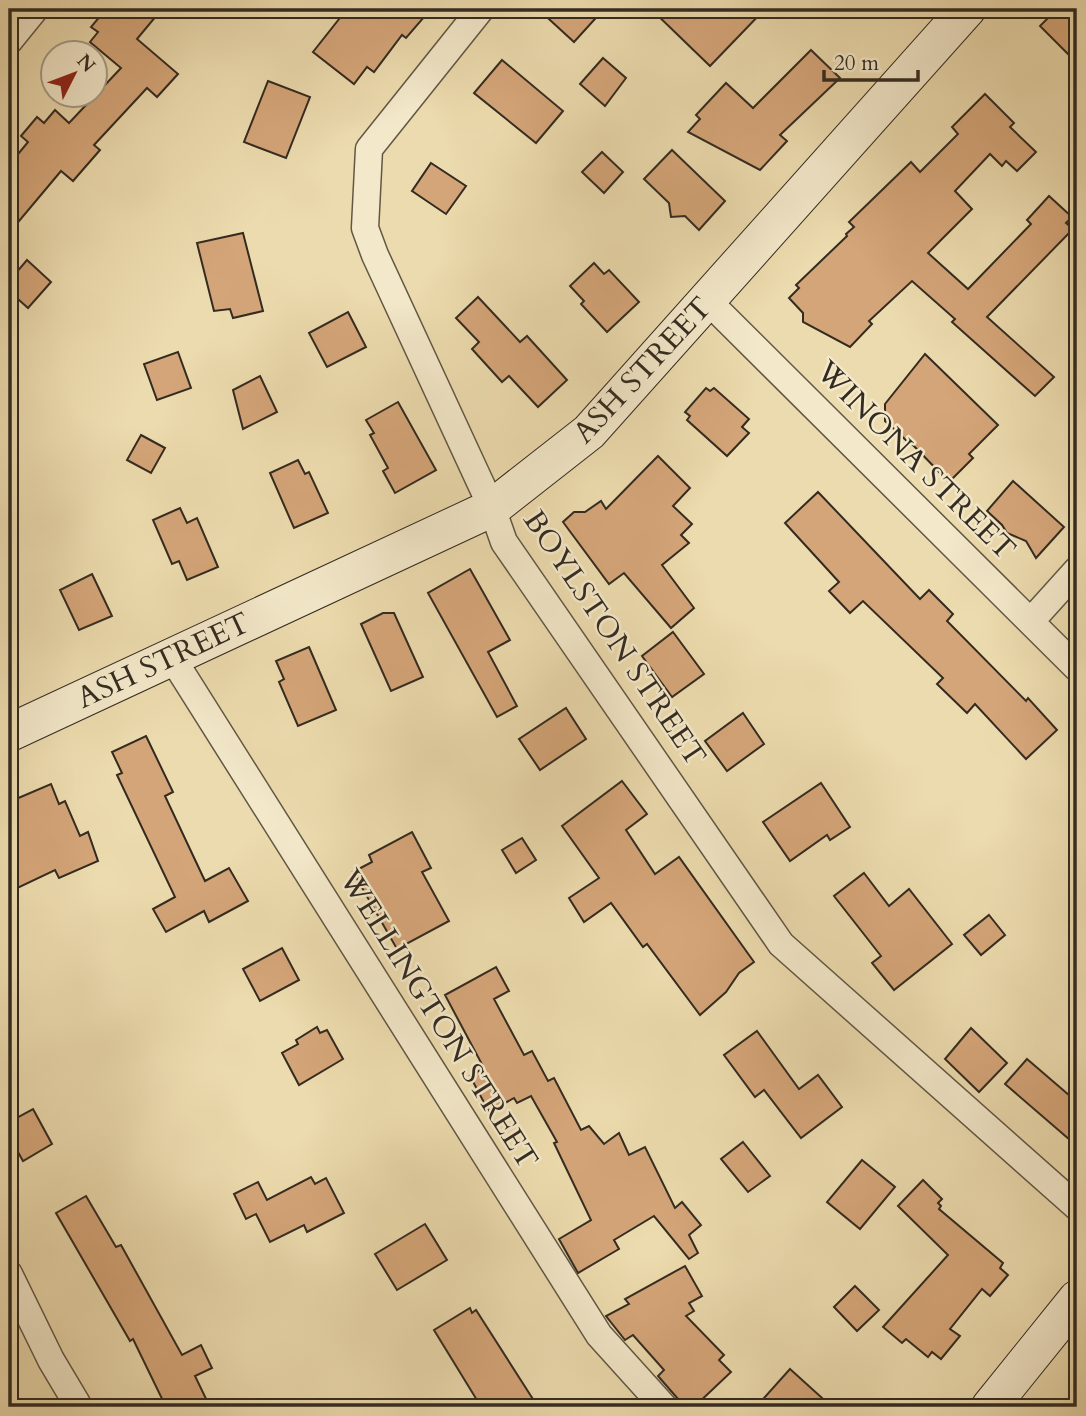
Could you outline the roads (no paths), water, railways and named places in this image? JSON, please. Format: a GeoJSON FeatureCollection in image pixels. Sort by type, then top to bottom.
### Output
{"type":"FeatureCollection","features":[{"type":"Feature","properties":{"kind":"street"},"geometry":{"type":"LineString","coordinates":[[9,41],[34,9]]}},
{"type":"Feature","properties":{"kind":"street","name":"BOYLSTON STREET"},"geometry":{"type":"LineString","coordinates":[[481,9],[369,149],[365,228],[492,508],[504,542],[781,944],[1077,1207]]}},
{"type":"Feature","properties":{"kind":"street","name":"ASH STREET"},"geometry":{"type":"LineString","coordinates":[[9,733],[492,508],[589,432],[967,9]]}},
{"type":"Feature","properties":{"kind":"street","name":"WINONA STREET"},"geometry":{"type":"LineString","coordinates":[[707,300],[1077,668]]}},
{"type":"Feature","properties":{"kind":"street"},"geometry":{"type":"LineString","coordinates":[[1031,621],[1077,570]]}},
{"type":"Feature","properties":{"kind":"street","name":"WELLINGTON STREET"},"geometry":{"type":"LineString","coordinates":[[171,656],[599,1335],[664,1407]]}},
{"type":"Feature","properties":{"kind":"street"},"geometry":{"type":"LineString","coordinates":[[9,1274],[51,1360],[79,1407]]}},
{"type":"Feature","properties":{"kind":"street"},"geometry":{"type":"LineString","coordinates":[[990,1407],[1077,1299]]}}]}
